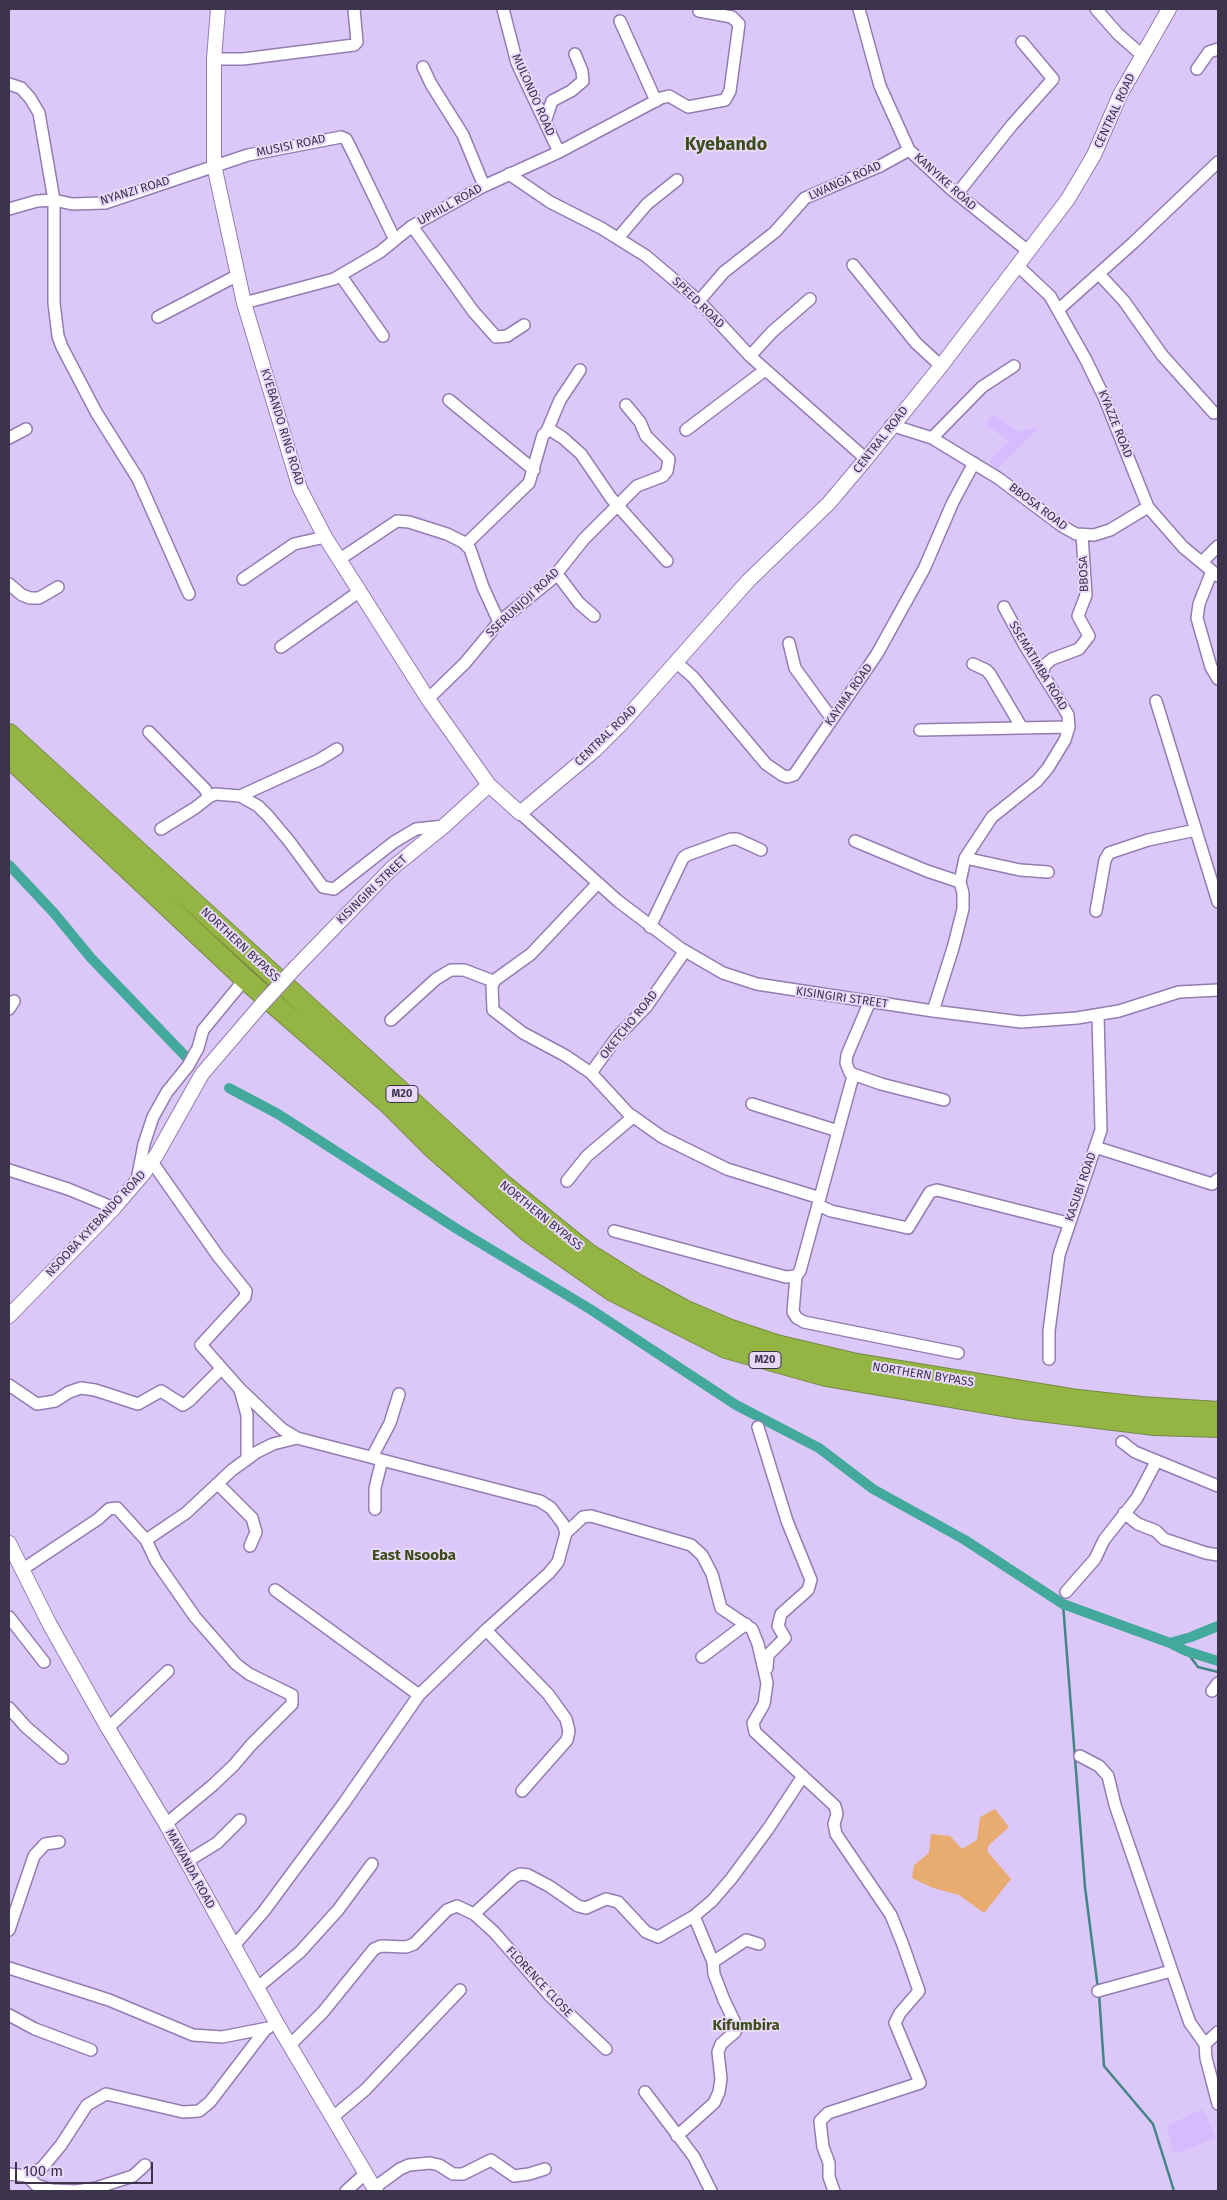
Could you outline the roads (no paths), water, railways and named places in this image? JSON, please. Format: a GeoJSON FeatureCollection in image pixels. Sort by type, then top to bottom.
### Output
{"type":"FeatureCollection","features":[{"type":"Feature","properties":{"kind":"highway","name":"NORTHERN BYPASS"},"geometry":{"type":"LineString","coordinates":[[9,734],[502,1184],[587,1253],[638,1285],[684,1310],[731,1330],[776,1345],[852,1363],[1078,1400],[1141,1407],[1218,1412]]}},
{"type":"Feature","properties":{"kind":"highway","name":"NORTHERN BYPASS"},"geometry":{"type":"LineString","coordinates":[[9,757],[245,979],[389,1104],[434,1149],[529,1232],[613,1291],[726,1348],[826,1376],[1015,1408],[1155,1425],[1218,1426]]}},
{"type":"Feature","properties":{"kind":"street","name":"KYEBANDO RING ROAD"},"geometry":{"type":"LineString","coordinates":[[218,9],[214,59],[214,166],[244,303],[300,489],[326,536],[428,700],[489,784],[520,813]]}},
{"type":"Feature","properties":{"kind":"street"},"geometry":{"type":"LineString","coordinates":[[214,59],[280,55],[354,45],[357,42],[354,9]]}},
{"type":"Feature","properties":{"kind":"street","name":"MULONDO ROAD"},"geometry":{"type":"LineString","coordinates":[[503,9],[517,63],[559,152]]}},
{"type":"Feature","properties":{"kind":"street"},"geometry":{"type":"LineString","coordinates":[[1096,9],[1118,34],[1143,56]]}},
{"type":"Feature","properties":{"kind":"street","name":"CENTRAL ROAD"},"geometry":{"type":"LineString","coordinates":[[520,813],[594,750],[677,663],[748,581],[829,503],[866,459],[941,366],[1075,189],[1094,156],[1120,96],[1169,9]]}},
{"type":"Feature","properties":{"kind":"street","name":"KANYIKE ROAD"},"geometry":{"type":"LineString","coordinates":[[862,10],[880,86],[909,150],[957,194],[1028,251]]}},
{"type":"Feature","properties":{"kind":"street"},"geometry":{"type":"LineString","coordinates":[[620,21],[656,101],[669,96],[685,107],[694,107],[721,102],[728,97],[738,24],[732,17],[699,11]]}},
{"type":"Feature","properties":{"kind":"street"},"geometry":{"type":"LineString","coordinates":[[957,194],[1012,125],[1053,79],[1022,42]]}},
{"type":"Feature","properties":{"kind":"street"},"geometry":{"type":"LineString","coordinates":[[1197,68],[1209,52],[1218,49]]}},
{"type":"Feature","properties":{"kind":"street"},"geometry":{"type":"LineString","coordinates":[[545,122],[552,101],[571,91],[583,81],[582,71],[575,54]]}},
{"type":"Feature","properties":{"kind":"street"},"geometry":{"type":"LineString","coordinates":[[423,67],[431,84],[463,136],[484,186]]}},
{"type":"Feature","properties":{"kind":"street"},"geometry":{"type":"LineString","coordinates":[[9,84],[20,88],[30,98],[39,113],[54,200],[54,303],[60,342],[96,412],[138,479],[189,594]]}},
{"type":"Feature","properties":{"kind":"street","name":"UPHILL ROAD"},"geometry":{"type":"LineString","coordinates":[[244,303],[284,294],[341,276],[366,261],[412,226],[484,186],[559,152],[656,101]]}},
{"type":"Feature","properties":{"kind":"street","name":"MUSISI ROAD"},"geometry":{"type":"LineString","coordinates":[[214,166],[248,155],[341,137],[346,139],[395,240]]}},
{"type":"Feature","properties":{"kind":"street","name":"LWANGA ROAD"},"geometry":{"type":"LineString","coordinates":[[699,301],[724,272],[775,232],[805,198],[880,166],[909,150]]}},
{"type":"Feature","properties":{"kind":"street"},"geometry":{"type":"LineString","coordinates":[[1058,310],[1218,162]]}},
{"type":"Feature","properties":{"kind":"street","name":"NYANZI ROAD"},"geometry":{"type":"LineString","coordinates":[[9,209],[37,201],[54,200],[72,204],[105,203],[214,166]]}},
{"type":"Feature","properties":{"kind":"street","name":"SPEED ROAD"},"geometry":{"type":"LineString","coordinates":[[508,174],[550,202],[618,238],[646,256],[699,301],[765,370],[866,459]]}},
{"type":"Feature","properties":{"kind":"street"},"geometry":{"type":"LineString","coordinates":[[618,238],[647,204],[677,180]]}},
{"type":"Feature","properties":{"kind":"street"},"geometry":{"type":"LineString","coordinates":[[412,226],[473,311],[496,337],[506,336],[524,326]]}},
{"type":"Feature","properties":{"kind":"street"},"geometry":{"type":"LineString","coordinates":[[853,265],[912,338],[941,366]]}},
{"type":"Feature","properties":{"kind":"street","name":"KYAZZE ROAD"},"geometry":{"type":"LineString","coordinates":[[1018,266],[1045,291],[1058,310],[1104,397],[1148,507],[1176,540],[1215,573]]}},
{"type":"Feature","properties":{"kind":"street"},"geometry":{"type":"LineString","coordinates":[[1099,274],[1124,301],[1162,355],[1214,413]]}},
{"type":"Feature","properties":{"kind":"street"},"geometry":{"type":"LineString","coordinates":[[158,316],[238,275]]}},
{"type":"Feature","properties":{"kind":"street"},"geometry":{"type":"LineString","coordinates":[[341,276],[383,336]]}},
{"type":"Feature","properties":{"kind":"street"},"geometry":{"type":"LineString","coordinates":[[750,356],[772,332],[810,299]]}},
{"type":"Feature","properties":{"kind":"street"},"geometry":{"type":"LineString","coordinates":[[932,438],[982,387],[1014,366]]}},
{"type":"Feature","properties":{"kind":"street"},"geometry":{"type":"LineString","coordinates":[[466,544],[524,489],[534,470],[543,435],[547,431],[560,400],[580,370]]}},
{"type":"Feature","properties":{"kind":"street"},"geometry":{"type":"LineString","coordinates":[[686,430],[765,370]]}},
{"type":"Feature","properties":{"kind":"street"},"geometry":{"type":"LineString","coordinates":[[449,400],[534,470]]}},
{"type":"Feature","properties":{"kind":"street","name":"SSERUNJOJI ROAD"},"geometry":{"type":"LineString","coordinates":[[428,700],[500,622],[557,574],[575,550],[617,505],[641,483],[666,474],[670,464],[666,455],[646,436],[640,422],[626,405]]}},
{"type":"Feature","properties":{"kind":"street","name":"BBOSA ROAD"},"geometry":{"type":"LineString","coordinates":[[892,425],[932,438],[974,463],[1018,492],[1069,531],[1082,535],[1094,535],[1110,530],[1148,507]]}},
{"type":"Feature","properties":{"kind":"street"},"geometry":{"type":"LineString","coordinates":[[9,438],[26,429]]}},
{"type":"Feature","properties":{"kind":"street"},"geometry":{"type":"LineString","coordinates":[[547,431],[552,431],[563,438],[581,454],[617,505],[667,561]]}},
{"type":"Feature","properties":{"kind":"street","name":"KAYIMA ROAD"},"geometry":{"type":"LineString","coordinates":[[677,663],[693,677],[757,754],[775,772],[787,777],[794,775],[877,654],[924,569],[957,493],[974,463]]}},
{"type":"Feature","properties":{"kind":"street"},"geometry":{"type":"LineString","coordinates":[[340,559],[397,521],[409,522],[447,534],[466,544],[474,559],[482,587],[500,622]]}},
{"type":"Feature","properties":{"kind":"street","name":"BBOSA"},"geometry":{"type":"LineString","coordinates":[[1042,674],[1045,665],[1052,659],[1079,649],[1089,636],[1078,616],[1086,595],[1082,535]]}},
{"type":"Feature","properties":{"kind":"street"},"geometry":{"type":"LineString","coordinates":[[243,578],[294,544],[326,536]]}},
{"type":"Feature","properties":{"kind":"street"},"geometry":{"type":"LineString","coordinates":[[1202,562],[1218,546]]}},
{"type":"Feature","properties":{"kind":"street"},"geometry":{"type":"LineString","coordinates":[[1215,573],[1199,604],[1197,618],[1212,667],[1218,678]]}},
{"type":"Feature","properties":{"kind":"street"},"geometry":{"type":"LineString","coordinates":[[557,574],[579,603],[594,616]]}},
{"type":"Feature","properties":{"kind":"street"},"geometry":{"type":"LineString","coordinates":[[9,584],[22,595],[30,598],[39,598],[58,587]]}},
{"type":"Feature","properties":{"kind":"street"},"geometry":{"type":"LineString","coordinates":[[281,646],[360,591]]}},
{"type":"Feature","properties":{"kind":"street","name":"SSEMATIMBA ROAD"},"geometry":{"type":"LineString","coordinates":[[933,1011],[954,948],[963,909],[964,893],[960,882],[966,858],[992,817],[1037,780],[1048,768],[1065,740],[1069,727],[1068,715],[1004,607]]}},
{"type":"Feature","properties":{"kind":"street"},"geometry":{"type":"LineString","coordinates":[[790,643],[795,668],[832,719]]}},
{"type":"Feature","properties":{"kind":"street"},"geometry":{"type":"LineString","coordinates":[[974,664],[990,674],[1022,728]]}},
{"type":"Feature","properties":{"kind":"street"},"geometry":{"type":"LineString","coordinates":[[1156,701],[1218,902]]}},
{"type":"Feature","properties":{"kind":"street"},"geometry":{"type":"LineString","coordinates":[[920,730],[1069,727]]}},
{"type":"Feature","properties":{"kind":"street"},"geometry":{"type":"LineString","coordinates":[[149,732],[206,789],[208,797]]}},
{"type":"Feature","properties":{"kind":"street"},"geometry":{"type":"LineString","coordinates":[[240,796],[319,760],[338,749]]}},
{"type":"Feature","properties":{"kind":"street","name":"KISINGIRI STREET"},"geometry":{"type":"LineString","coordinates":[[262,1004],[391,869],[444,826],[489,784]]}},
{"type":"Feature","properties":{"kind":"street"},"geometry":{"type":"LineString","coordinates":[[161,829],[215,794],[240,796],[258,806],[268,816],[323,887],[329,889],[340,886],[394,842],[416,829],[444,826]]}},
{"type":"Feature","properties":{"kind":"street","name":"KISINGIRI STREET"},"geometry":{"type":"LineString","coordinates":[[520,813],[598,883],[650,926],[685,951],[723,973],[757,984],[933,1011],[1021,1022],[1051,1021],[1098,1015],[1178,992],[1218,990]]}},
{"type":"Feature","properties":{"kind":"street"},"geometry":{"type":"LineString","coordinates":[[1096,911],[1105,860],[1109,853],[1148,840],[1196,830]]}},
{"type":"Feature","properties":{"kind":"street"},"geometry":{"type":"LineString","coordinates":[[650,926],[683,858],[687,854],[731,839],[738,839],[762,850]]}},
{"type":"Feature","properties":{"kind":"street"},"geometry":{"type":"LineString","coordinates":[[855,842],[960,882]]}},
{"type":"Feature","properties":{"kind":"street"},"geometry":{"type":"LineString","coordinates":[[966,858],[1020,870],[1048,872]]}},
{"type":"Feature","properties":{"kind":"street"},"geometry":{"type":"LineString","coordinates":[[598,883],[531,954],[494,981],[492,1002],[495,1012],[523,1033],[566,1056],[590,1073],[633,1117],[662,1137],[727,1169],[819,1202],[831,1211],[908,1228],[930,1192],[937,1190],[1068,1223]]}},
{"type":"Feature","properties":{"kind":"street","name":"OKETCHO ROAD"},"geometry":{"type":"LineString","coordinates":[[590,1073],[616,1037],[646,1008],[685,951]]}},
{"type":"Feature","properties":{"kind":"street"},"geometry":{"type":"LineString","coordinates":[[391,1020],[436,979],[451,970],[464,970],[494,981]]}},
{"type":"Feature","properties":{"kind":"street"},"geometry":{"type":"LineString","coordinates":[[137,1182],[144,1144],[153,1117],[167,1092],[188,1066],[198,1048],[203,1030],[245,979]]}},
{"type":"Feature","properties":{"kind":"street"},"geometry":{"type":"LineString","coordinates":[[870,1001],[847,1055],[846,1068],[853,1076],[944,1100]]}},
{"type":"Feature","properties":{"kind":"street","name":"NSOOBA KYEBANDO ROAD"},"geometry":{"type":"LineString","coordinates":[[9,1316],[137,1182],[152,1162],[202,1074],[262,1004]]}},
{"type":"Feature","properties":{"kind":"street","name":"KASUBI ROAD"},"geometry":{"type":"LineString","coordinates":[[1049,1359],[1056,1274],[1068,1223],[1073,1217],[1100,1136],[1102,1116],[1098,1015]]}},
{"type":"Feature","properties":{"kind":"street"},"geometry":{"type":"LineString","coordinates":[[853,1076],[800,1271],[796,1276],[793,1312],[797,1318],[804,1322],[958,1353]]}},
{"type":"Feature","properties":{"kind":"street"},"geometry":{"type":"LineString","coordinates":[[752,1104],[838,1131]]}},
{"type":"Feature","properties":{"kind":"street"},"geometry":{"type":"LineString","coordinates":[[567,1181],[587,1156],[633,1117]]}},
{"type":"Feature","properties":{"kind":"street"},"geometry":{"type":"LineString","coordinates":[[1095,1148],[1212,1184],[1215,1184],[1218,1179]]}},
{"type":"Feature","properties":{"kind":"street"},"geometry":{"type":"LineString","coordinates":[[152,1162],[218,1256],[246,1291],[245,1297],[200,1344],[239,1388],[282,1428],[296,1438],[540,1501],[551,1508],[563,1524],[566,1533]]}},
{"type":"Feature","properties":{"kind":"street"},"geometry":{"type":"LineString","coordinates":[[9,1170],[82,1194],[114,1208]]}},
{"type":"Feature","properties":{"kind":"street"},"geometry":{"type":"LineString","coordinates":[[614,1230],[786,1277],[796,1276]]}},
{"type":"Feature","properties":{"kind":"street"},"geometry":{"type":"LineString","coordinates":[[9,1386],[37,1404],[55,1401],[69,1392],[81,1388],[95,1390],[138,1404],[161,1391],[183,1405],[190,1402],[222,1369]]}},
{"type":"Feature","properties":{"kind":"street"},"geometry":{"type":"LineString","coordinates":[[239,1388],[247,1415],[247,1459]]}},
{"type":"Feature","properties":{"kind":"street"},"geometry":{"type":"LineString","coordinates":[[375,1508],[377,1458],[398,1394]]}},
{"type":"Feature","properties":{"kind":"street"},"geometry":{"type":"LineString","coordinates":[[758,1427],[787,1520],[811,1580],[808,1590],[781,1614],[778,1626],[785,1638],[768,1656],[764,1704],[753,1723],[755,1732],[835,1806],[837,1814],[834,1824],[836,1834],[890,1914],[919,1991],[900,2013],[895,2023],[920,2083],[828,2113],[820,2121],[823,2146],[829,2163],[829,2178],[834,2191]]}},
{"type":"Feature","properties":{"kind":"street"},"geometry":{"type":"LineString","coordinates":[[146,1540],[186,1514],[247,1459],[266,1447],[296,1438]]}},
{"type":"Feature","properties":{"kind":"street"},"geometry":{"type":"LineString","coordinates":[[1122,1442],[1134,1452],[1218,1486]]}},
{"type":"Feature","properties":{"kind":"street"},"geometry":{"type":"LineString","coordinates":[[1066,1592],[1095,1559],[1104,1540],[1137,1498],[1156,1462]]}},
{"type":"Feature","properties":{"kind":"street"},"geometry":{"type":"LineString","coordinates":[[218,1484],[252,1518],[256,1532],[250,1546]]}},
{"type":"Feature","properties":{"kind":"street"},"geometry":{"type":"LineString","coordinates":[[23,1569],[112,1508],[121,1510],[146,1540],[156,1561],[195,1617],[236,1664],[249,1674],[285,1691],[294,1699],[292,1704],[213,1785],[166,1824]]}},
{"type":"Feature","properties":{"kind":"street"},"geometry":{"type":"LineString","coordinates":[[1124,1513],[1138,1524],[1156,1532],[1164,1539],[1218,1555]]}},
{"type":"Feature","properties":{"kind":"street"},"geometry":{"type":"LineString","coordinates":[[233,1947],[264,1911],[344,1803],[419,1695],[486,1630],[549,1573],[558,1562],[566,1533],[583,1517],[591,1516],[691,1546],[702,1555],[712,1574],[721,1608],[746,1624],[756,1636],[767,1683]]}},
{"type":"Feature","properties":{"kind":"street","name":"MAWANDA ROAD"},"geometry":{"type":"LineString","coordinates":[[9,1544],[50,1625],[108,1728],[166,1824],[233,1947],[258,1988],[271,2026],[291,2044],[375,2189]]}},
{"type":"Feature","properties":{"kind":"street"},"geometry":{"type":"LineString","coordinates":[[275,1590],[419,1695]]}},
{"type":"Feature","properties":{"kind":"street"},"geometry":{"type":"LineString","coordinates":[[9,1617],[44,1662]]}},
{"type":"Feature","properties":{"kind":"street"},"geometry":{"type":"LineString","coordinates":[[702,1656],[746,1624]]}},
{"type":"Feature","properties":{"kind":"street"},"geometry":{"type":"LineString","coordinates":[[486,1630],[548,1694],[566,1719],[567,1740],[522,1791]]}},
{"type":"Feature","properties":{"kind":"street"},"geometry":{"type":"LineString","coordinates":[[108,1728],[168,1671]]}},
{"type":"Feature","properties":{"kind":"street"},"geometry":{"type":"LineString","coordinates":[[9,1708],[26,1727],[62,1758]]}},
{"type":"Feature","properties":{"kind":"street"},"geometry":{"type":"LineString","coordinates":[[1080,1756],[1099,1766],[1108,1776],[1115,1804],[1171,1971],[1190,2023],[1205,2044],[1215,2077],[1218,2104]]}},
{"type":"Feature","properties":{"kind":"street"},"geometry":{"type":"LineString","coordinates":[[291,2044],[323,2012],[374,1950],[381,1946],[406,1947],[414,1944],[452,1906],[457,1906],[474,1914],[514,1876],[520,1874],[528,1875],[549,1886],[578,1906],[586,1908],[606,1899],[618,1902],[646,1932],[658,1937],[694,1916],[712,1901],[731,1880],[803,1776]]}},
{"type":"Feature","properties":{"kind":"street"},"geometry":{"type":"LineString","coordinates":[[186,1862],[217,1843],[240,1820]]}},
{"type":"Feature","properties":{"kind":"street"},"geometry":{"type":"LineString","coordinates":[[9,1930],[34,1856],[45,1844],[59,1842]]}},
{"type":"Feature","properties":{"kind":"street"},"geometry":{"type":"LineString","coordinates":[[258,1988],[300,1952],[338,1910],[372,1864]]}},
{"type":"Feature","properties":{"kind":"street","name":"FLORENCE CLOSE"},"geometry":{"type":"LineString","coordinates":[[474,1914],[494,1932],[550,1996],[606,2049]]}},
{"type":"Feature","properties":{"kind":"street"},"geometry":{"type":"LineString","coordinates":[[677,2136],[714,2103],[720,2092],[721,2079],[718,2052],[721,2044],[735,2032],[737,2027],[724,2000],[714,1974],[713,1962],[694,1916]]}},
{"type":"Feature","properties":{"kind":"street"},"geometry":{"type":"LineString","coordinates":[[713,1962],[746,1940],[759,1944]]}},
{"type":"Feature","properties":{"kind":"street"},"geometry":{"type":"LineString","coordinates":[[9,1968],[109,2000],[193,2035],[222,2037],[271,2026]]}},
{"type":"Feature","properties":{"kind":"street"},"geometry":{"type":"LineString","coordinates":[[1098,1991],[1171,1971]]}},
{"type":"Feature","properties":{"kind":"street"},"geometry":{"type":"LineString","coordinates":[[333,2117],[365,2090],[460,1990]]}},
{"type":"Feature","properties":{"kind":"street"},"geometry":{"type":"LineString","coordinates":[[9,2015],[36,2029],[91,2050]]}},
{"type":"Feature","properties":{"kind":"street"},"geometry":{"type":"LineString","coordinates":[[9,2174],[27,2176],[42,2168],[61,2145],[88,2105],[106,2094],[183,2112],[199,2111],[214,2096],[271,2026]]}},
{"type":"Feature","properties":{"kind":"street"},"geometry":{"type":"LineString","coordinates":[[1205,2044],[1218,2032]]}},
{"type":"Feature","properties":{"kind":"street"},"geometry":{"type":"LineString","coordinates":[[645,2092],[694,2157],[711,2191]]}},
{"type":"Feature","properties":{"kind":"street"},"geometry":{"type":"LineString","coordinates":[[375,2189],[400,2169],[409,2165],[430,2163],[439,2165],[453,2174],[463,2174],[491,2160],[514,2176],[545,2169]]}},
{"type":"Feature","properties":{"kind":"street"},"geometry":{"type":"LineString","coordinates":[[27,2176],[36,2185],[52,2190],[76,2191],[96,2188],[133,2176],[145,2165]]}},
{"type":"Feature","properties":{"kind":"street"},"geometry":{"type":"LineString","coordinates":[[346,2191],[366,2172]]}},
{"type":"Feature","properties":{"kind":"waterway"},"geometry":{"type":"LineString","coordinates":[[9,865],[54,913],[91,958],[189,1060]]}},
{"type":"Feature","properties":{"kind":"waterway"},"geometry":{"type":"LineString","coordinates":[[229,1088],[278,1114],[457,1229],[590,1309],[736,1405],[819,1448],[873,1489],[965,1540],[1063,1604],[1170,1643],[1186,1651],[1218,1661]]}},
{"type":"Feature","properties":{"kind":"waterway"},"geometry":{"type":"LineString","coordinates":[[1063,1604],[1085,1887],[1098,1989]]}},
{"type":"Feature","properties":{"kind":"waterway"},"geometry":{"type":"LineString","coordinates":[[1170,1643],[1218,1626]]}},
{"type":"Feature","properties":{"kind":"waterway"},"geometry":{"type":"LineString","coordinates":[[1186,1651],[1198,1667],[1218,1672]]}},
{"type":"Feature","properties":{"kind":"waterway"},"geometry":{"type":"LineString","coordinates":[[1099,1994],[1104,2066],[1153,2124],[1174,2191]]}},
{"type":"Feature","properties":{"kind":"district","name":"Kyebando"},"geometry":{"type":"Point","coordinates":[726,145]}},
{"type":"Feature","properties":{"kind":"district","name":"East Nsooba"},"geometry":{"type":"Point","coordinates":[414,1556]}},
{"type":"Feature","properties":{"kind":"district","name":"Kifumbira"},"geometry":{"type":"Point","coordinates":[746,2026]}}]}
